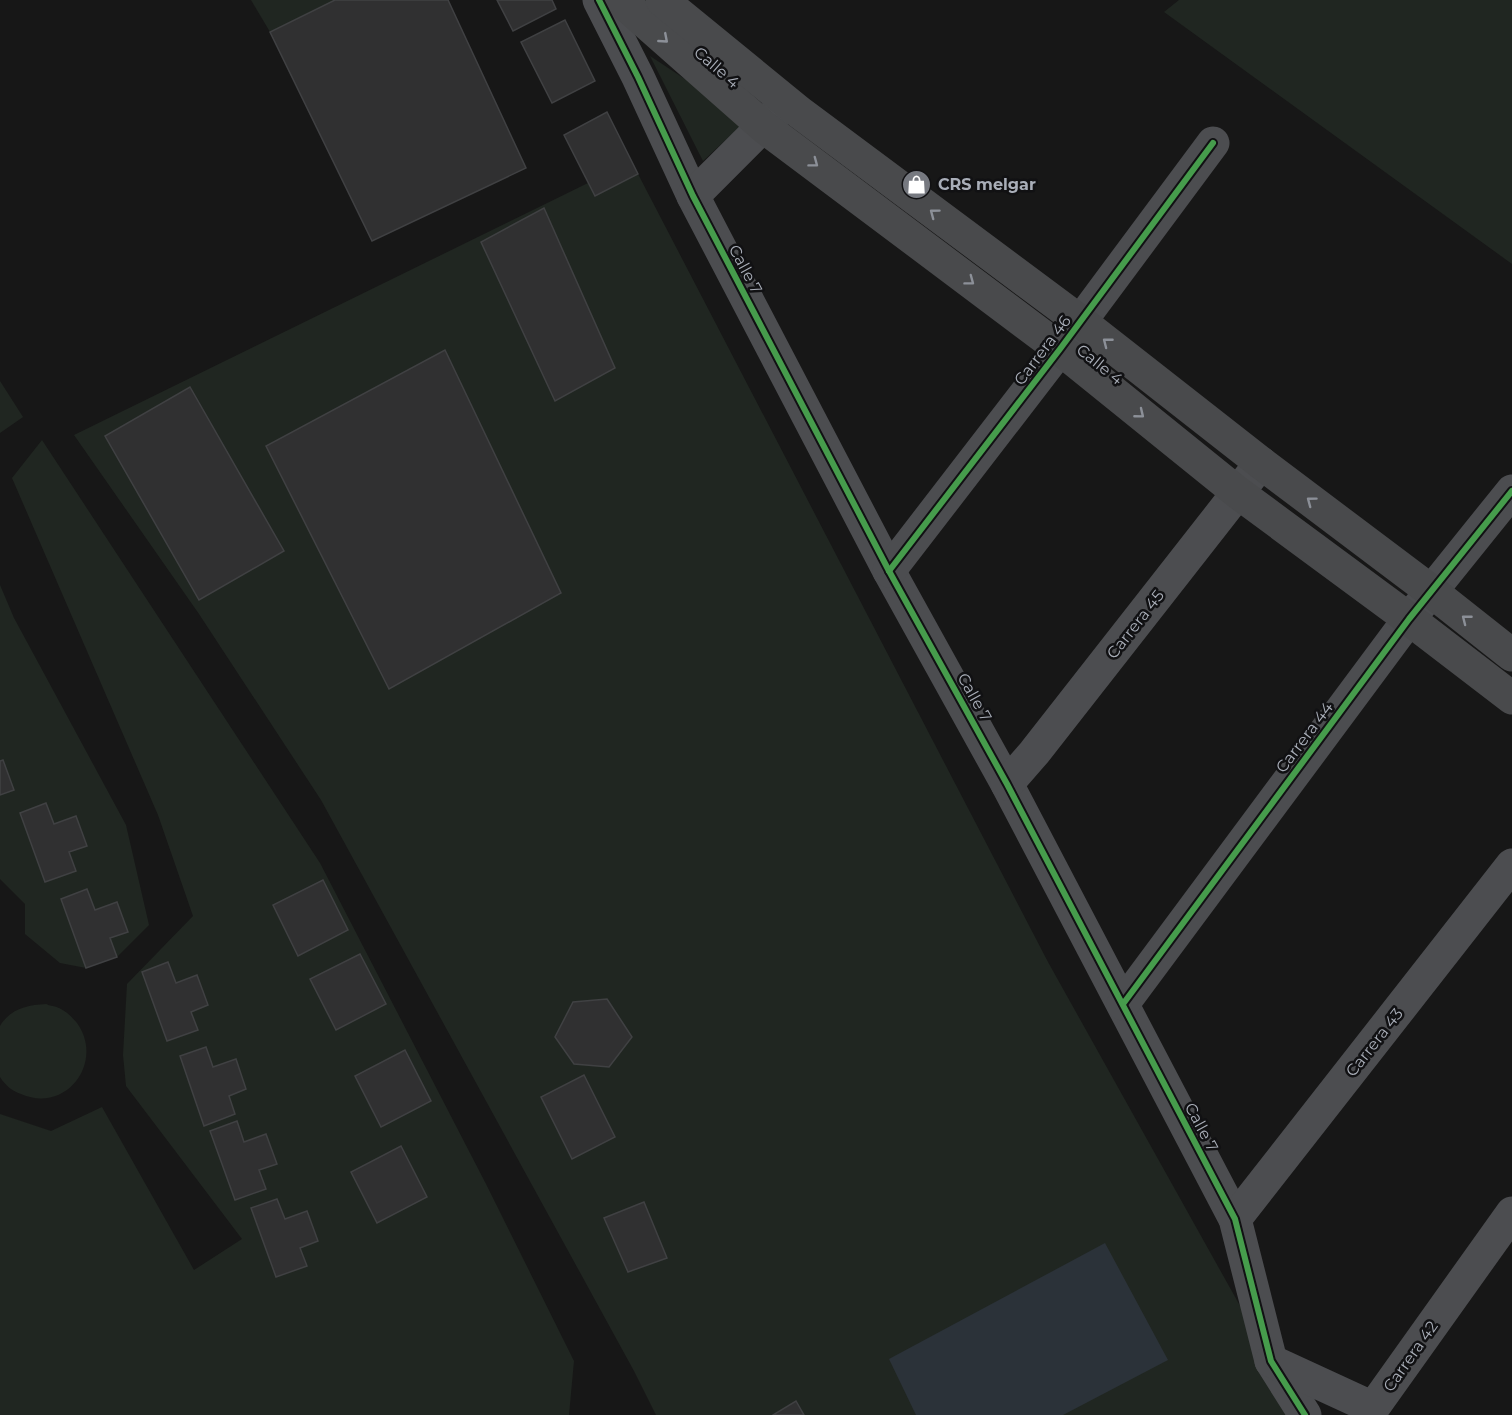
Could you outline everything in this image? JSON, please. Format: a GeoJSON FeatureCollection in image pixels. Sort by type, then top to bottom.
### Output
{"type":"FeatureCollection","features":[{"type":"Feature","properties":{"kind":"main road","name":"Calle 4"},"geometry":{"type":"LineString","coordinates":[[620,0],[764,127],[1060,349],[1237,492],[1512,698]]}},
{"type":"Feature","properties":{"kind":"main road","name":"Calle 4"},"geometry":{"type":"LineString","coordinates":[[662,0],[787,103],[1081,322],[1512,655]]}},
{"type":"Feature","properties":{"kind":"street","name":"Calle 7"},"geometry":{"type":"LineString","coordinates":[[599,0],[638,77],[693,196],[889,571],[1007,784],[1235,1219],[1271,1361],[1305,1415]]}},
{"type":"Feature","properties":{"kind":"street"},"geometry":{"type":"LineString","coordinates":[[693,196],[787,103]]}},
{"type":"Feature","properties":{"kind":"street","name":"Carrera 46"},"geometry":{"type":"LineString","coordinates":[[889,571],[1081,322],[1213,143]]}},
{"type":"Feature","properties":{"kind":"street","name":"Carrera 45"},"geometry":{"type":"LineString","coordinates":[[1007,784],[1041,744],[1261,463]]}},
{"type":"Feature","properties":{"kind":"street","name":"Carrera 44"},"geometry":{"type":"LineString","coordinates":[[1123,1004],[1409,619],[1512,491]]}},
{"type":"Feature","properties":{"kind":"street","name":"Carrera 43"},"geometry":{"type":"LineString","coordinates":[[1235,1219],[1512,865]]}},
{"type":"Feature","properties":{"kind":"street","name":"Carrera 42"},"geometry":{"type":"LineString","coordinates":[[1271,1361],[1373,1408],[1512,1213]]}},
{"type":"Feature","properties":{"kind":"shaded area"},"geometry":{"type":"Polygon","coordinates":[[[251,0],[335,0],[270,32],[251,0]]]}},
{"type":"Feature","properties":{"kind":"shaded area"},"geometry":{"type":"Polygon","coordinates":[[[1179,0],[1512,0],[1512,264],[1164,12],[1179,0]]]}},
{"type":"Feature","properties":{"kind":"shaded area"},"geometry":{"type":"Polygon","coordinates":[[[650,56],[747,120],[703,161],[650,56]]]}},
{"type":"Feature","properties":{"kind":"shaded area"},"geometry":{"type":"Polygon","coordinates":[[[638,174],[1048,962],[1301,1415],[656,1415],[321,800],[199,614],[74,435],[588,183],[595,196],[638,174]]]}},
{"type":"Feature","properties":{"kind":"shaded area"},"geometry":{"type":"Polygon","coordinates":[[[0,381],[23,417],[0,433],[0,381]]]}},
{"type":"Feature","properties":{"kind":"shaded area"},"geometry":{"type":"Polygon","coordinates":[[[42,440],[320,863],[486,1184],[574,1361],[569,1415],[0,1415],[0,1114],[51,1131],[102,1107],[194,1270],[242,1239],[126,1086],[123,1055],[127,984],[193,916],[158,815],[12,478],[42,440]]]}},
{"type":"Feature","properties":{"kind":"shaded area"},"geometry":{"type":"Polygon","coordinates":[[[0,585],[14,618],[126,825],[149,925],[117,957],[86,968],[60,963],[25,934],[25,904],[0,879],[0,585]]]}},
{"type":"Feature","properties":{"kind":"shaded area"},"geometry":{"type":"Polygon","coordinates":[[[46,1004],[64,1011],[77,1023],[84,1038],[86,1053],[83,1068],[76,1081],[66,1091],[53,1097],[37,1098],[15,1091],[0,1077],[0,1026],[4,1020],[20,1009],[46,1004]]]}},
{"type":"Feature","properties":{"kind":"shaded area"},"geometry":{"type":"Polygon","coordinates":[[[1105,1243],[1168,1360],[1063,1415],[916,1415],[889,1359],[1105,1243]]]}},
{"type":"Feature","properties":{"kind":"building"},"geometry":{"type":"Polygon","coordinates":[[[335,0],[448,0],[526,168],[372,241],[270,32],[335,0]]]}},
{"type":"Feature","properties":{"kind":"building"},"geometry":{"type":"Polygon","coordinates":[[[497,0],[552,0],[556,9],[513,31],[497,0]]]}},
{"type":"Feature","properties":{"kind":"building"},"geometry":{"type":"Polygon","coordinates":[[[565,20],[595,81],[552,103],[521,42],[565,20]]]}},
{"type":"Feature","properties":{"kind":"building"},"geometry":{"type":"Polygon","coordinates":[[[607,112],[638,174],[595,196],[564,135],[607,112]]]}},
{"type":"Feature","properties":{"kind":"building"},"geometry":{"type":"Polygon","coordinates":[[[544,208],[615,368],[555,401],[481,242],[544,208]]]}},
{"type":"Feature","properties":{"kind":"building"},"geometry":{"type":"Polygon","coordinates":[[[445,350],[561,593],[389,689],[266,446],[445,350]]]}},
{"type":"Feature","properties":{"kind":"building"},"geometry":{"type":"Polygon","coordinates":[[[190,387],[284,551],[199,600],[105,436],[190,387]]]}},
{"type":"Feature","properties":{"kind":"building"},"geometry":{"type":"Polygon","coordinates":[[[3,760],[14,790],[0,795],[0,761],[3,760]]]}},
{"type":"Feature","properties":{"kind":"building"},"geometry":{"type":"Polygon","coordinates":[[[46,803],[54,824],[76,816],[87,846],[69,852],[76,871],[45,882],[20,813],[46,803]]]}},
{"type":"Feature","properties":{"kind":"building"},"geometry":{"type":"Polygon","coordinates":[[[323,880],[348,930],[298,956],[273,905],[323,880]]]}},
{"type":"Feature","properties":{"kind":"building"},"geometry":{"type":"Polygon","coordinates":[[[87,889],[95,910],[117,902],[128,932],[110,938],[117,957],[86,968],[61,899],[87,889]]]}},
{"type":"Feature","properties":{"kind":"building"},"geometry":{"type":"Polygon","coordinates":[[[360,954],[386,1004],[336,1030],[310,979],[360,954]]]}},
{"type":"Feature","properties":{"kind":"building"},"geometry":{"type":"Polygon","coordinates":[[[168,962],[176,983],[197,975],[208,1005],[191,1012],[198,1030],[167,1041],[142,972],[168,962]]]}},
{"type":"Feature","properties":{"kind":"building"},"geometry":{"type":"Polygon","coordinates":[[[607,999],[632,1037],[609,1067],[574,1064],[555,1037],[573,1002],[607,999]]]}},
{"type":"Feature","properties":{"kind":"building"},"geometry":{"type":"Polygon","coordinates":[[[206,1047],[213,1067],[236,1059],[246,1089],[229,1096],[235,1114],[204,1126],[180,1056],[206,1047]]]}},
{"type":"Feature","properties":{"kind":"building"},"geometry":{"type":"Polygon","coordinates":[[[405,1050],[431,1101],[381,1127],[355,1076],[405,1050]]]}},
{"type":"Feature","properties":{"kind":"building"},"geometry":{"type":"Polygon","coordinates":[[[584,1075],[615,1137],[572,1159],[541,1097],[584,1075]]]}},
{"type":"Feature","properties":{"kind":"building"},"geometry":{"type":"Polygon","coordinates":[[[237,1121],[244,1142],[266,1134],[277,1164],[259,1170],[266,1189],[235,1200],[210,1131],[237,1121]]]}},
{"type":"Feature","properties":{"kind":"building"},"geometry":{"type":"Polygon","coordinates":[[[401,1146],[427,1197],[377,1223],[351,1172],[401,1146]]]}},
{"type":"Feature","properties":{"kind":"building"},"geometry":{"type":"Polygon","coordinates":[[[277,1199],[285,1219],[307,1211],[318,1241],[300,1248],[307,1266],[276,1277],[251,1208],[277,1199]]]}},
{"type":"Feature","properties":{"kind":"building"},"geometry":{"type":"Polygon","coordinates":[[[644,1202],[667,1258],[628,1272],[604,1218],[644,1202]]]}},
{"type":"Feature","properties":{"kind":"building"},"geometry":{"type":"Polygon","coordinates":[[[796,1401],[804,1415],[773,1415],[796,1401]]]}},
{"type":"Feature","properties":{"kind":"cycle path"},"geometry":{"type":"LineString","coordinates":[[599,0],[638,77],[693,196],[889,571],[1007,784],[1235,1219],[1271,1361],[1305,1415]]}},
{"type":"Feature","properties":{"kind":"cycle path"},"geometry":{"type":"LineString","coordinates":[[889,571],[1060,349],[1213,143]]}},
{"type":"Feature","properties":{"kind":"cycle path"},"geometry":{"type":"LineString","coordinates":[[1123,1004],[1409,619],[1512,491]]}},
{"type":"Feature","properties":{"kind":"place","name":"CRS melgar"},"geometry":{"type":"Point","coordinates":[917,184]}}]}
